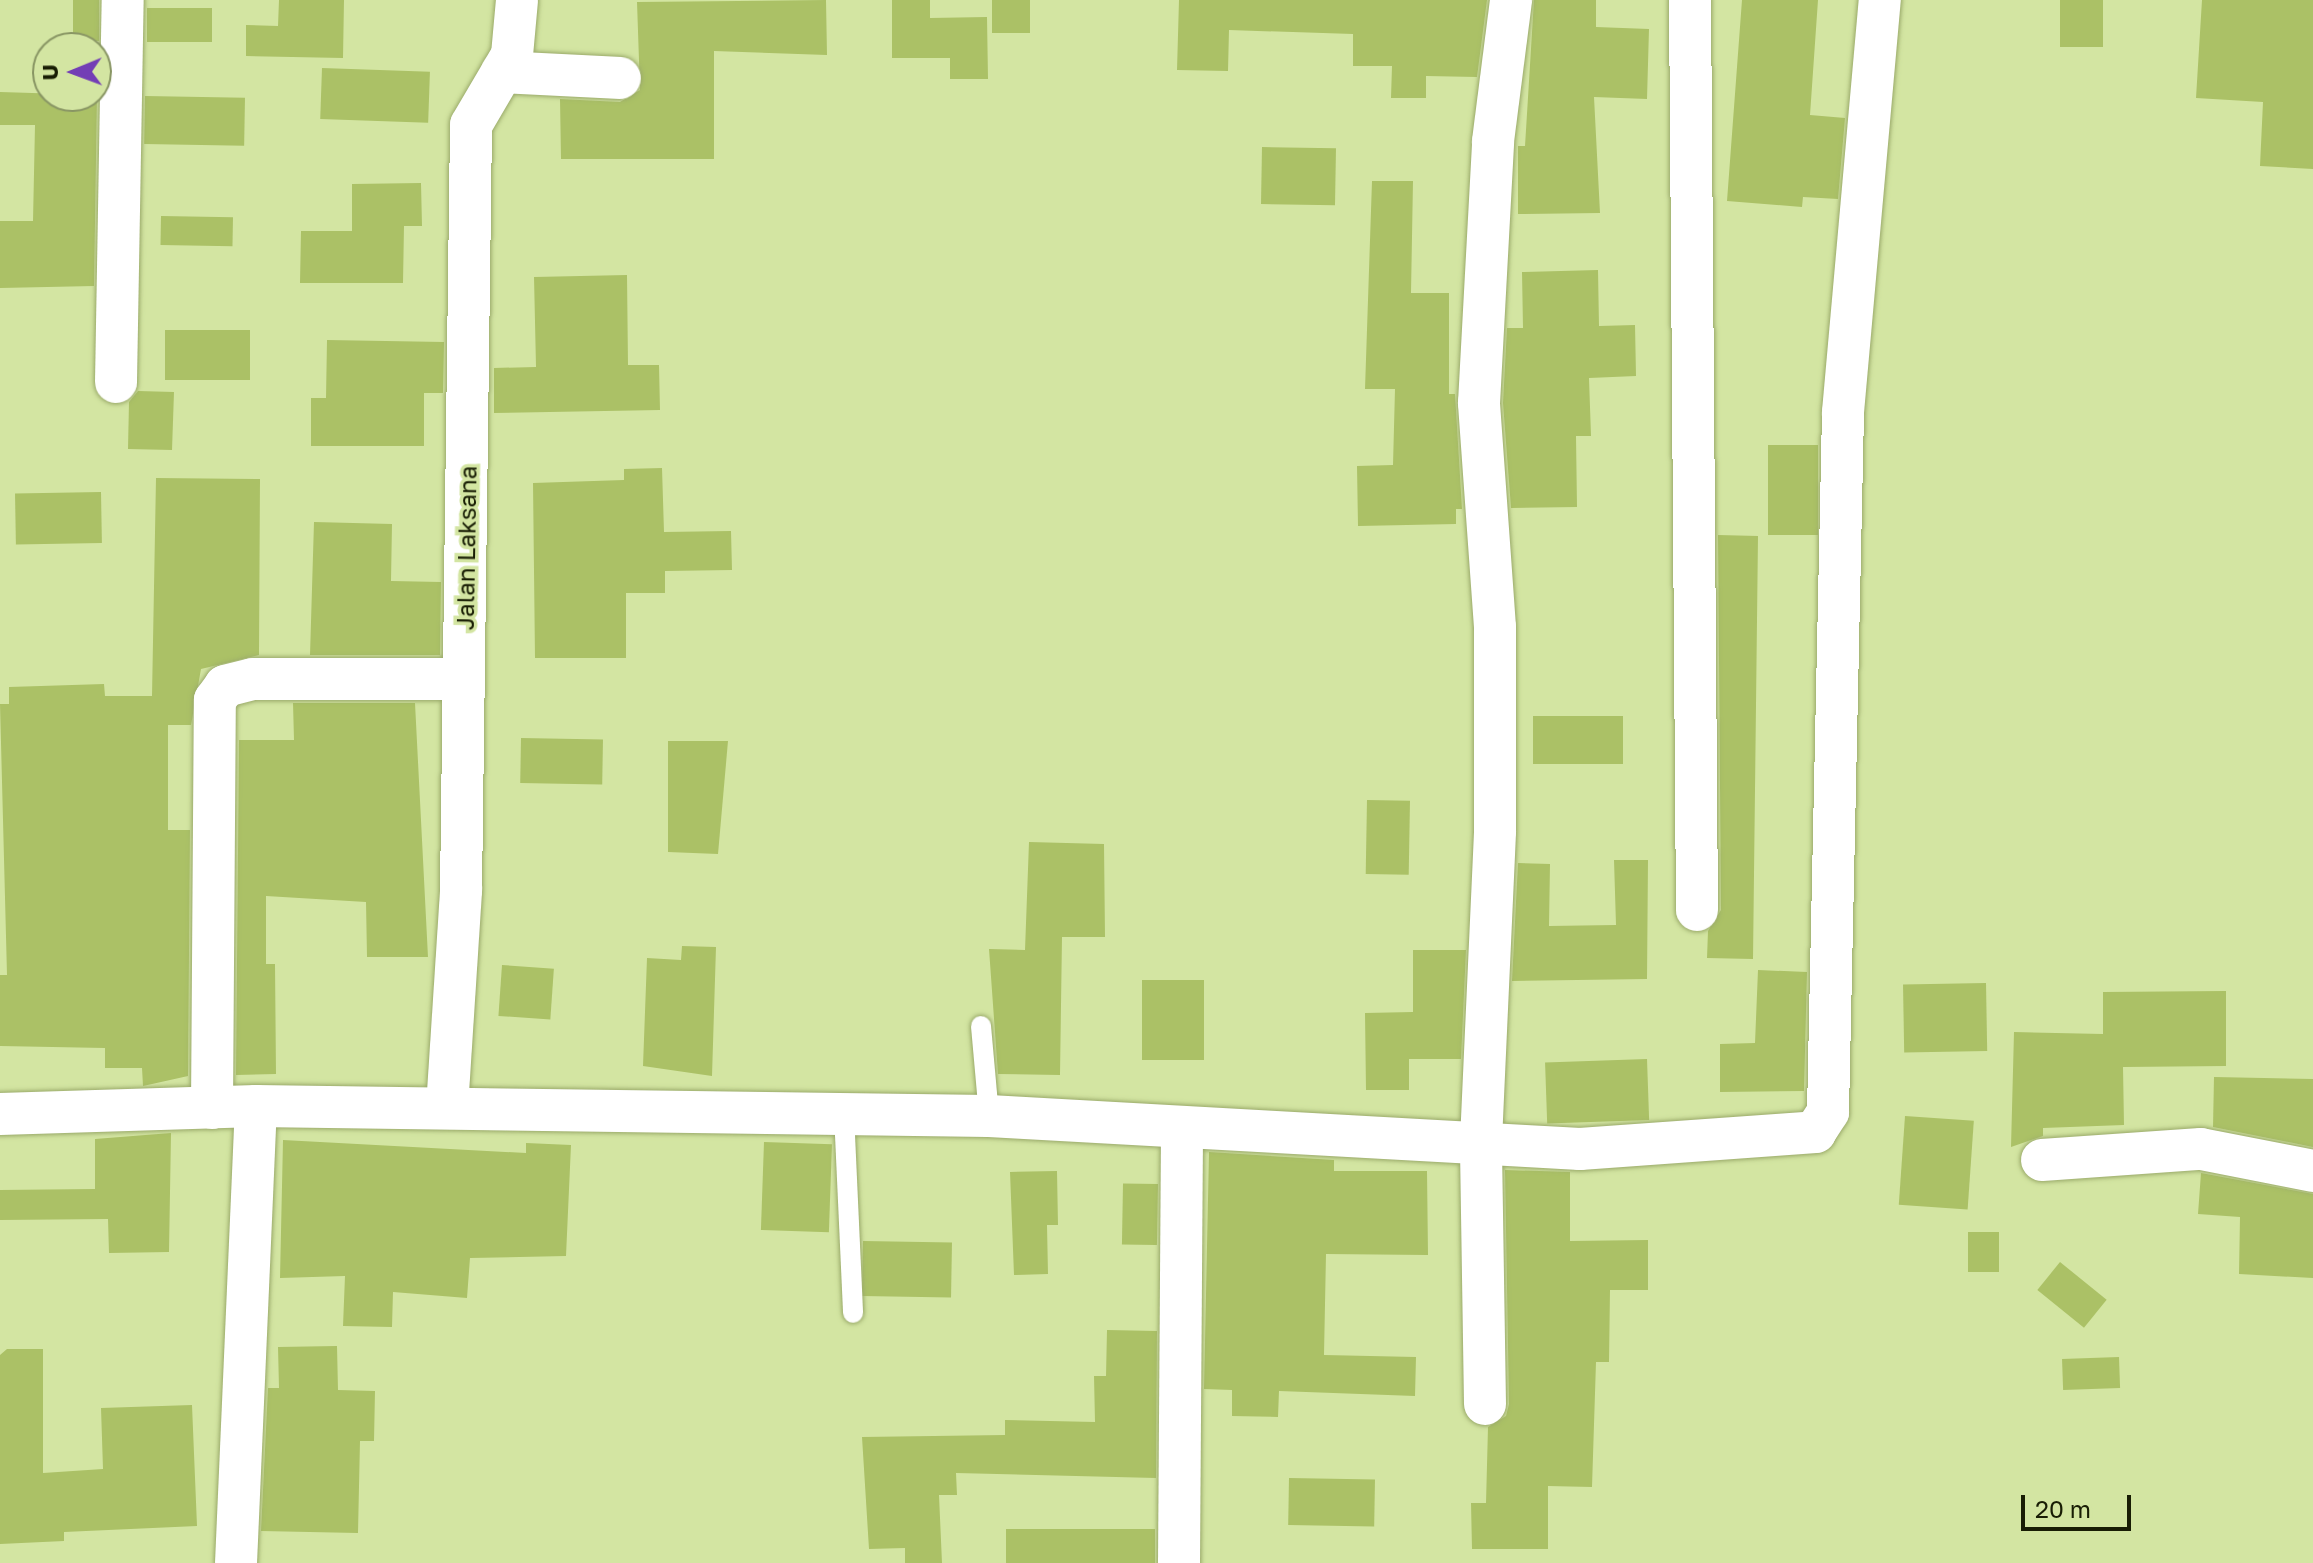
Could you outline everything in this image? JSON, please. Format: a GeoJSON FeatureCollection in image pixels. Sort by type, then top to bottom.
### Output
{"type":"FeatureCollection","features":[{"type":"Feature","properties":{"kind":"street"},"geometry":{"type":"LineString","coordinates":[[116,382],[123,0]]}},
{"type":"Feature","properties":{"kind":"street","name":"Jalan Laksana"},"geometry":{"type":"LineString","coordinates":[[447,1108],[464,679],[471,125],[514,46],[517,0]]}},
{"type":"Feature","properties":{"kind":"street"},"geometry":{"type":"LineString","coordinates":[[1485,1404],[1481,1141],[1495,831],[1495,627],[1479,403],[1493,141],[1511,0]]}},
{"type":"Feature","properties":{"kind":"street"},"geometry":{"type":"LineString","coordinates":[[1690,0],[1697,910]]}},
{"type":"Feature","properties":{"kind":"street"},"geometry":{"type":"LineString","coordinates":[[0,1114],[256,1106],[989,1116],[1633,1148],[1793,1138],[1826,1124],[1843,412],[1880,0]]}},
{"type":"Feature","properties":{"kind":"street"},"geometry":{"type":"LineString","coordinates":[[502,72],[620,78]]}},
{"type":"Feature","properties":{"kind":"street"},"geometry":{"type":"LineString","coordinates":[[212,1108],[215,700],[225,686],[253,679],[464,679]]}},
{"type":"Feature","properties":{"kind":"street"},"geometry":{"type":"LineString","coordinates":[[236,1563],[256,1106]]}},
{"type":"Feature","properties":{"kind":"street"},"geometry":{"type":"LineString","coordinates":[[1179,1563],[1182,1127]]}},
{"type":"Feature","properties":{"kind":"street"},"geometry":{"type":"LineString","coordinates":[[2042,1160],[2201,1149],[2313,1171]]}},
{"type":"Feature","properties":{"kind":"lane"},"geometry":{"type":"LineString","coordinates":[[981,1026],[989,1116]]}},
{"type":"Feature","properties":{"kind":"lane"},"geometry":{"type":"LineString","coordinates":[[844,1113],[853,1313]]}},
{"type":"Feature","properties":{"kind":"building"},"geometry":{"type":"Polygon","coordinates":[[[73,0],[99,0],[99,32],[73,32],[73,0]]]}},
{"type":"Feature","properties":{"kind":"building"},"geometry":{"type":"Polygon","coordinates":[[[279,0],[344,0],[343,58],[246,56],[246,25],[278,26],[279,0]]]}},
{"type":"Feature","properties":{"kind":"building"},"geometry":{"type":"Polygon","coordinates":[[[826,0],[827,55],[714,51],[714,159],[561,159],[560,99],[620,102],[640,90],[637,2],[826,0]]]}},
{"type":"Feature","properties":{"kind":"building"},"geometry":{"type":"Polygon","coordinates":[[[892,0],[930,0],[930,18],[987,17],[988,79],[950,79],[950,58],[892,58],[892,0]]]}},
{"type":"Feature","properties":{"kind":"building"},"geometry":{"type":"Polygon","coordinates":[[[992,0],[1030,0],[1030,33],[992,33],[992,0]]]}},
{"type":"Feature","properties":{"kind":"building"},"geometry":{"type":"Polygon","coordinates":[[[1179,0],[1487,0],[1477,77],[1426,76],[1426,98],[1391,98],[1392,66],[1353,66],[1353,34],[1229,30],[1228,71],[1177,70],[1179,0]]]}},
{"type":"Feature","properties":{"kind":"building"},"geometry":{"type":"Polygon","coordinates":[[[1534,0],[1596,0],[1596,27],[1649,29],[1647,99],[1594,97],[1600,213],[1518,214],[1518,146],[1525,146],[1534,0]]]}},
{"type":"Feature","properties":{"kind":"building"},"geometry":{"type":"Polygon","coordinates":[[[1742,0],[1818,0],[1810,115],[1845,118],[1838,199],[1803,197],[1802,207],[1727,201],[1742,0]]]}},
{"type":"Feature","properties":{"kind":"building"},"geometry":{"type":"Polygon","coordinates":[[[2060,0],[2103,0],[2103,47],[2060,47],[2060,0]]]}},
{"type":"Feature","properties":{"kind":"building"},"geometry":{"type":"Polygon","coordinates":[[[2202,0],[2313,0],[2313,169],[2260,166],[2263,102],[2196,98],[2202,0]]]}},
{"type":"Feature","properties":{"kind":"building"},"geometry":{"type":"Polygon","coordinates":[[[147,8],[212,8],[212,42],[147,42],[147,8]]]}},
{"type":"Feature","properties":{"kind":"building"},"geometry":{"type":"Polygon","coordinates":[[[322,68],[430,72],[428,123],[320,119],[322,68]]]}},
{"type":"Feature","properties":{"kind":"building"},"geometry":{"type":"Polygon","coordinates":[[[0,92],[32,93],[32,112],[97,112],[94,286],[0,288],[0,221],[33,221],[35,125],[0,125],[0,92]]]}},
{"type":"Feature","properties":{"kind":"building"},"geometry":{"type":"Polygon","coordinates":[[[145,96],[245,98],[244,146],[144,144],[145,96]]]}},
{"type":"Feature","properties":{"kind":"building"},"geometry":{"type":"Polygon","coordinates":[[[1262,147],[1336,148],[1335,205],[1261,204],[1262,147]]]}},
{"type":"Feature","properties":{"kind":"building"},"geometry":{"type":"Polygon","coordinates":[[[1372,181],[1413,181],[1411,293],[1449,293],[1449,394],[1455,394],[1462,509],[1456,509],[1456,524],[1358,526],[1357,466],[1393,465],[1395,389],[1365,389],[1372,181]]]}},
{"type":"Feature","properties":{"kind":"building"},"geometry":{"type":"Polygon","coordinates":[[[421,183],[422,226],[404,226],[403,283],[300,283],[301,231],[352,231],[352,184],[421,183]]]}},
{"type":"Feature","properties":{"kind":"building"},"geometry":{"type":"Polygon","coordinates":[[[161,216],[233,217],[232,246],[160,245],[161,216]]]}},
{"type":"Feature","properties":{"kind":"building"},"geometry":{"type":"Polygon","coordinates":[[[1598,270],[1599,326],[1635,325],[1636,376],[1589,378],[1591,436],[1576,436],[1577,507],[1511,508],[1503,403],[1507,328],[1523,328],[1522,272],[1598,270]]]}},
{"type":"Feature","properties":{"kind":"building"},"geometry":{"type":"Polygon","coordinates":[[[627,275],[628,365],[659,365],[660,410],[494,413],[494,368],[536,367],[534,277],[627,275]]]}},
{"type":"Feature","properties":{"kind":"building"},"geometry":{"type":"Polygon","coordinates":[[[165,330],[250,330],[250,380],[165,380],[165,330]]]}},
{"type":"Feature","properties":{"kind":"building"},"geometry":{"type":"Polygon","coordinates":[[[327,340],[444,342],[443,393],[424,393],[424,446],[311,446],[311,398],[326,398],[327,340]]]}},
{"type":"Feature","properties":{"kind":"building"},"geometry":{"type":"Polygon","coordinates":[[[138,391],[174,392],[172,450],[128,449],[129,402],[138,391]]]}},
{"type":"Feature","properties":{"kind":"building"},"geometry":{"type":"Polygon","coordinates":[[[1768,445],[1818,445],[1818,535],[1768,535],[1768,445]]]}},
{"type":"Feature","properties":{"kind":"building"},"geometry":{"type":"Polygon","coordinates":[[[662,468],[664,532],[731,531],[732,570],[665,571],[665,593],[626,593],[626,658],[535,658],[533,483],[624,480],[624,469],[662,468]]]}},
{"type":"Feature","properties":{"kind":"building"},"geometry":{"type":"Polygon","coordinates":[[[156,478],[260,479],[259,655],[201,669],[191,725],[168,725],[168,830],[190,830],[188,1076],[143,1086],[142,1068],[105,1068],[105,1048],[0,1046],[0,975],[7,975],[0,704],[9,704],[9,687],[104,684],[105,696],[152,696],[156,478]]]}},
{"type":"Feature","properties":{"kind":"building"},"geometry":{"type":"Polygon","coordinates":[[[101,492],[102,543],[16,544],[15,494],[101,492]]]}},
{"type":"Feature","properties":{"kind":"building"},"geometry":{"type":"Polygon","coordinates":[[[314,522],[392,524],[391,581],[441,582],[440,655],[310,655],[314,522]]]}},
{"type":"Feature","properties":{"kind":"building"},"geometry":{"type":"Polygon","coordinates":[[[1718,535],[1758,536],[1753,959],[1707,958],[1708,931],[1721,910],[1718,535]]]}},
{"type":"Feature","properties":{"kind":"building"},"geometry":{"type":"Polygon","coordinates":[[[293,703],[415,703],[428,957],[367,957],[366,902],[266,896],[266,964],[275,964],[276,1074],[236,1075],[239,740],[294,740],[293,703]]]}},
{"type":"Feature","properties":{"kind":"building"},"geometry":{"type":"Polygon","coordinates":[[[1533,716],[1623,716],[1623,764],[1533,764],[1533,716]]]}},
{"type":"Feature","properties":{"kind":"building"},"geometry":{"type":"Polygon","coordinates":[[[521,738],[603,739],[602,784],[520,783],[521,738]]]}},
{"type":"Feature","properties":{"kind":"building"},"geometry":{"type":"Polygon","coordinates":[[[668,741],[728,741],[718,854],[668,852],[668,741]]]}},
{"type":"Feature","properties":{"kind":"building"},"geometry":{"type":"Polygon","coordinates":[[[1367,800],[1410,801],[1409,875],[1366,874],[1367,800]]]}},
{"type":"Feature","properties":{"kind":"building"},"geometry":{"type":"Polygon","coordinates":[[[1029,842],[1104,844],[1105,937],[1062,937],[1060,1075],[998,1074],[989,949],[1025,950],[1029,842]]]}},
{"type":"Feature","properties":{"kind":"building"},"geometry":{"type":"Polygon","coordinates":[[[1614,860],[1648,860],[1647,979],[1512,981],[1518,863],[1550,864],[1549,926],[1616,925],[1614,860]]]}},
{"type":"Feature","properties":{"kind":"building"},"geometry":{"type":"Polygon","coordinates":[[[682,946],[716,947],[712,1076],[643,1066],[647,958],[681,960],[682,946]]]}},
{"type":"Feature","properties":{"kind":"building"},"geometry":{"type":"Polygon","coordinates":[[[1413,950],[1466,950],[1461,1059],[1409,1059],[1409,1090],[1366,1090],[1365,1013],[1413,1012],[1413,950]]]}},
{"type":"Feature","properties":{"kind":"building"},"geometry":{"type":"Polygon","coordinates":[[[502,965],[554,969],[550,1020],[498,1016],[502,965]]]}},
{"type":"Feature","properties":{"kind":"building"},"geometry":{"type":"Polygon","coordinates":[[[1758,970],[1807,972],[1804,1091],[1720,1092],[1720,1044],[1755,1043],[1758,970]]]}},
{"type":"Feature","properties":{"kind":"building"},"geometry":{"type":"Polygon","coordinates":[[[1142,980],[1204,980],[1204,1060],[1142,1060],[1142,980]]]}},
{"type":"Feature","properties":{"kind":"building"},"geometry":{"type":"Polygon","coordinates":[[[1986,983],[1987,1051],[1904,1052],[1903,984],[1986,983]]]}},
{"type":"Feature","properties":{"kind":"building"},"geometry":{"type":"Polygon","coordinates":[[[2226,991],[2226,1066],[2123,1067],[2124,1125],[2043,1128],[2043,1136],[2011,1147],[2014,1032],[2103,1034],[2103,992],[2226,991]]]}},
{"type":"Feature","properties":{"kind":"building"},"geometry":{"type":"Polygon","coordinates":[[[1647,1059],[1649,1120],[1547,1124],[1545,1063],[1647,1059]]]}},
{"type":"Feature","properties":{"kind":"building"},"geometry":{"type":"Polygon","coordinates":[[[2214,1077],[2313,1079],[2313,1147],[2213,1127],[2214,1077]]]}},
{"type":"Feature","properties":{"kind":"building"},"geometry":{"type":"Polygon","coordinates":[[[1905,1116],[1974,1121],[1968,1210],[1899,1205],[1905,1116]]]}},
{"type":"Feature","properties":{"kind":"building"},"geometry":{"type":"Polygon","coordinates":[[[171,1133],[169,1252],[109,1253],[108,1219],[0,1220],[0,1190],[95,1189],[95,1139],[171,1133]]]}},
{"type":"Feature","properties":{"kind":"building"},"geometry":{"type":"Polygon","coordinates":[[[283,1140],[526,1153],[526,1143],[571,1145],[566,1256],[470,1258],[467,1298],[393,1292],[392,1327],[343,1326],[345,1276],[280,1278],[283,1140]]]}},
{"type":"Feature","properties":{"kind":"building"},"geometry":{"type":"Polygon","coordinates":[[[764,1142],[832,1144],[829,1232],[761,1230],[764,1142]]]}},
{"type":"Feature","properties":{"kind":"building"},"geometry":{"type":"Polygon","coordinates":[[[1209,1152],[1334,1160],[1334,1171],[1427,1171],[1428,1255],[1326,1254],[1324,1355],[1416,1357],[1415,1396],[1279,1391],[1278,1417],[1232,1416],[1232,1390],[1204,1389],[1209,1152]]]}},
{"type":"Feature","properties":{"kind":"building"},"geometry":{"type":"Polygon","coordinates":[[[1505,1170],[1570,1172],[1570,1241],[1648,1240],[1648,1290],[1610,1290],[1609,1362],[1596,1362],[1592,1487],[1548,1486],[1548,1549],[1472,1549],[1471,1503],[1486,1503],[1488,1427],[1506,1416],[1509,1404],[1505,1170]]]}},
{"type":"Feature","properties":{"kind":"building"},"geometry":{"type":"Polygon","coordinates":[[[1057,1171],[1058,1225],[1047,1225],[1048,1274],[1014,1275],[1010,1172],[1057,1171]]]}},
{"type":"Feature","properties":{"kind":"building"},"geometry":{"type":"Polygon","coordinates":[[[2201,1173],[2313,1194],[2313,1278],[2239,1274],[2240,1217],[2198,1214],[2201,1173]]]}},
{"type":"Feature","properties":{"kind":"building"},"geometry":{"type":"Polygon","coordinates":[[[1123,1183],[1158,1184],[1157,1245],[1122,1244],[1123,1183]]]}},
{"type":"Feature","properties":{"kind":"building"},"geometry":{"type":"Polygon","coordinates":[[[1968,1232],[1999,1232],[1999,1272],[1968,1272],[1968,1232]]]}},
{"type":"Feature","properties":{"kind":"building"},"geometry":{"type":"Polygon","coordinates":[[[863,1241],[952,1243],[951,1298],[862,1296],[863,1241]]]}},
{"type":"Feature","properties":{"kind":"building"},"geometry":{"type":"Polygon","coordinates":[[[2060,1262],[2107,1300],[2084,1328],[2037,1290],[2060,1262]]]}},
{"type":"Feature","properties":{"kind":"building"},"geometry":{"type":"Polygon","coordinates":[[[1107,1330],[1157,1331],[1156,1478],[956,1473],[957,1495],[939,1495],[942,1563],[905,1563],[905,1548],[869,1549],[862,1437],[1005,1435],[1005,1420],[1095,1422],[1094,1376],[1106,1376],[1107,1330]]]}},
{"type":"Feature","properties":{"kind":"building"},"geometry":{"type":"Polygon","coordinates":[[[337,1346],[338,1390],[375,1391],[374,1441],[360,1441],[358,1533],[261,1531],[268,1388],[279,1388],[278,1347],[337,1346]]]}},
{"type":"Feature","properties":{"kind":"building"},"geometry":{"type":"Polygon","coordinates":[[[7,1349],[43,1349],[43,1473],[103,1469],[101,1408],[192,1405],[197,1526],[64,1532],[64,1541],[0,1544],[0,1355],[7,1349]]]}},
{"type":"Feature","properties":{"kind":"building"},"geometry":{"type":"Polygon","coordinates":[[[2119,1357],[2120,1388],[2063,1390],[2062,1359],[2119,1357]]]}},
{"type":"Feature","properties":{"kind":"building"},"geometry":{"type":"Polygon","coordinates":[[[1289,1478],[1375,1480],[1374,1526],[1288,1525],[1289,1478]]]}},
{"type":"Feature","properties":{"kind":"building"},"geometry":{"type":"Polygon","coordinates":[[[1006,1529],[1155,1529],[1155,1563],[1006,1563],[1006,1529]]]}}]}
